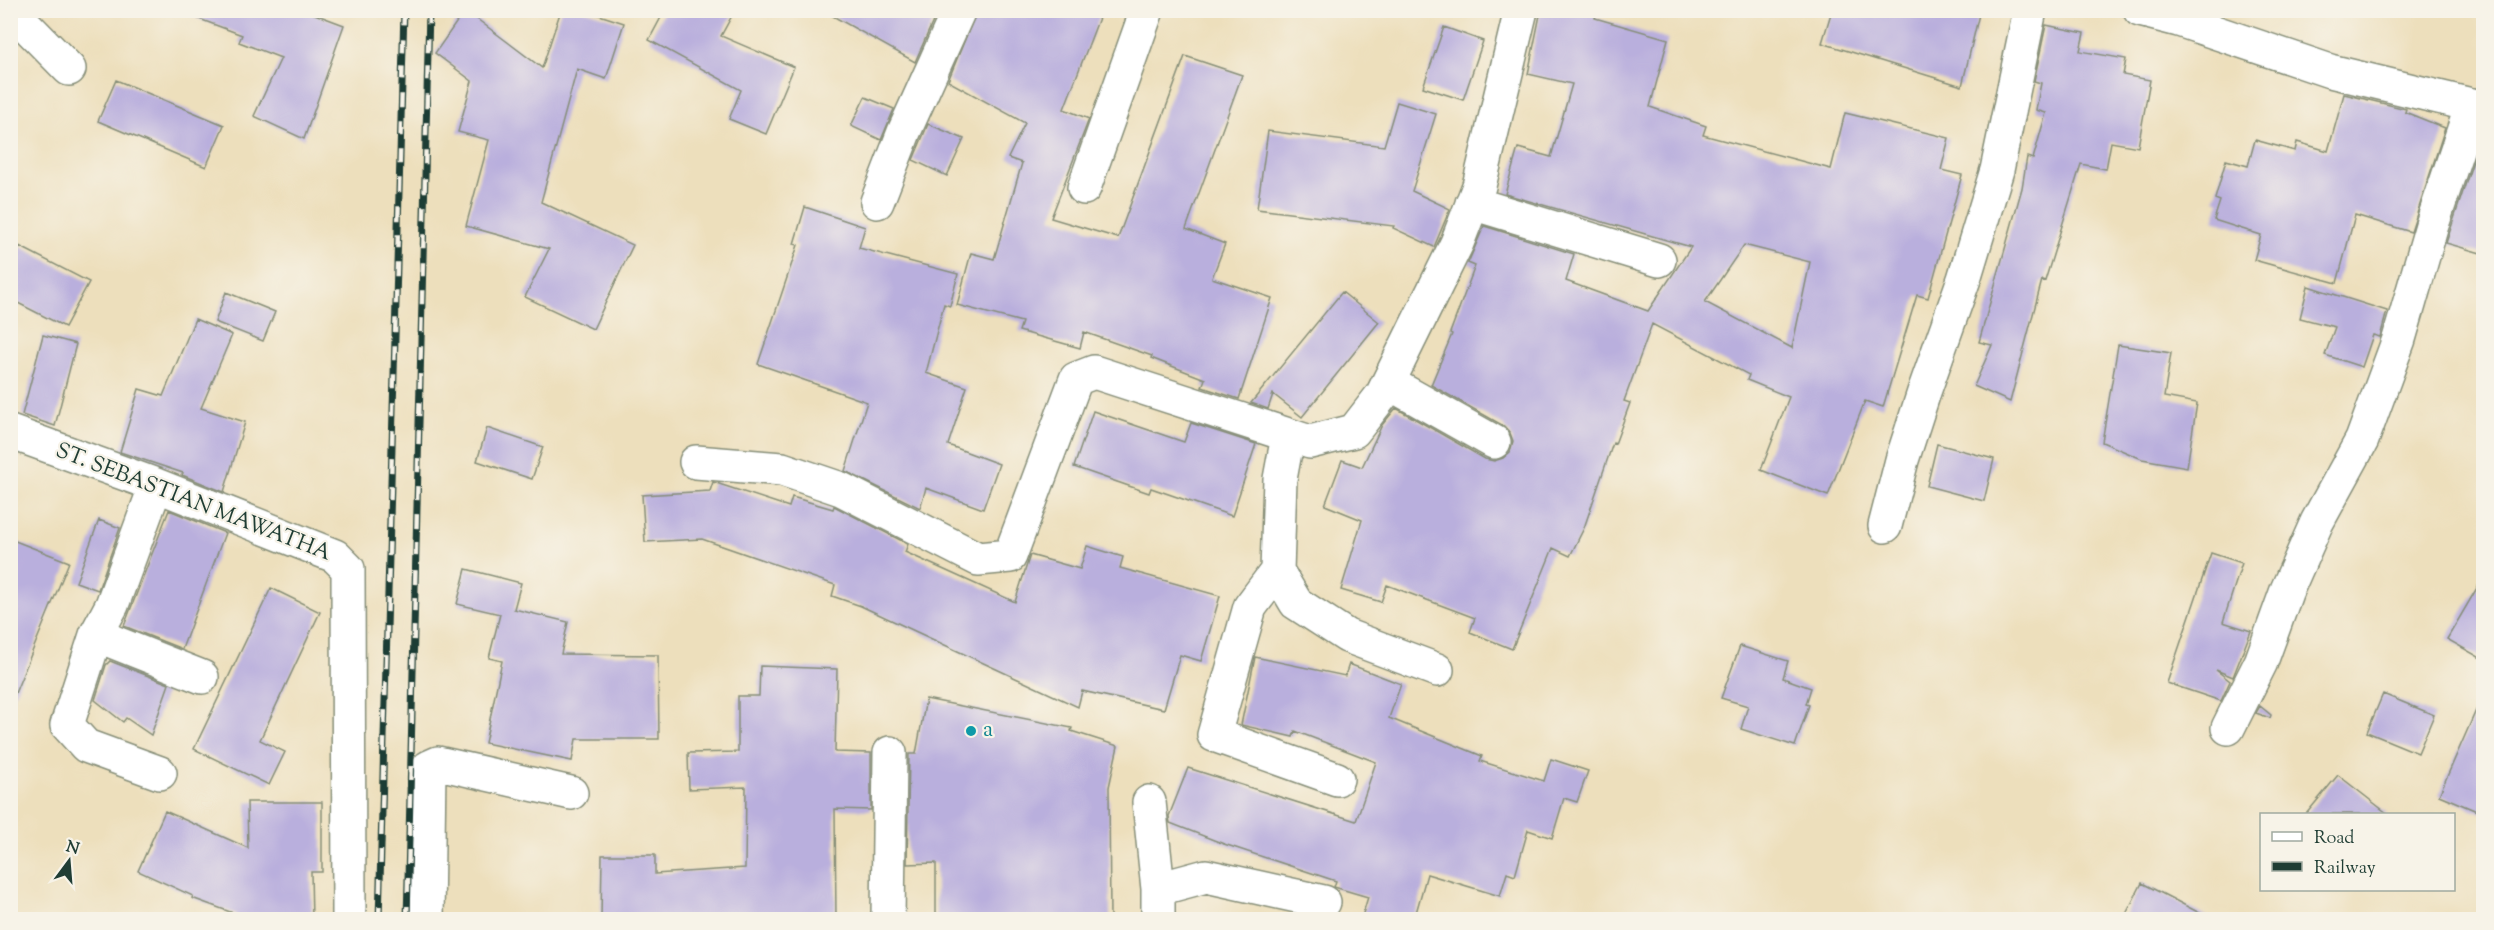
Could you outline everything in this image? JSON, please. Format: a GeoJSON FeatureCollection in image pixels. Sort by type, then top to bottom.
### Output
{"type":"FeatureCollection","features":[{"type":"Feature","properties":{"kind":"street"},"geometry":{"type":"LineString","coordinates":[[11,10],[69,69]]}},
{"type":"Feature","properties":{"kind":"street"},"geometry":{"type":"LineString","coordinates":[[877,202],[904,132],[959,10]]}},
{"type":"Feature","properties":{"kind":"street"},"geometry":{"type":"LineString","coordinates":[[1084,188],[1147,10]]}},
{"type":"Feature","properties":{"kind":"street"},"geometry":{"type":"LineString","coordinates":[[696,462],[782,469],[841,489],[978,559],[1010,556],[1076,379],[1094,372],[1311,442],[1354,431],[1382,395],[1457,243],[1479,186],[1521,10]]}},
{"type":"Feature","properties":{"kind":"street"},"geometry":{"type":"LineString","coordinates":[[1885,526],[1902,460],[1964,279],[1997,170],[2030,10]]}},
{"type":"Feature","properties":{"kind":"street"},"geometry":{"type":"LineString","coordinates":[[2140,10],[2181,15],[2330,71],[2478,106],[2432,225],[2399,339],[2362,440],[2317,522],[2287,590],[2261,662],[2228,728]]}},
{"type":"Feature","properties":{"kind":"street"},"geometry":{"type":"LineString","coordinates":[[1472,203],[1659,260]]}},
{"type":"Feature","properties":{"kind":"street"},"geometry":{"type":"LineString","coordinates":[[1389,382],[1494,442]]}},
{"type":"Feature","properties":{"kind":"street","name":"ST. SEBASTIAN MAWATHA"},"geometry":{"type":"LineString","coordinates":[[10,432],[156,485],[335,556],[348,569],[349,920]]}},
{"type":"Feature","properties":{"kind":"street"},"geometry":{"type":"LineString","coordinates":[[1288,436],[1280,479],[1277,571],[1296,603],[1347,636],[1437,670]]}},
{"type":"Feature","properties":{"kind":"street"},"geometry":{"type":"LineString","coordinates":[[156,485],[112,606],[96,635],[67,725],[86,746],[160,772]]}},
{"type":"Feature","properties":{"kind":"street"},"geometry":{"type":"LineString","coordinates":[[1277,571],[1250,607],[1214,735],[1337,779]]}},
{"type":"Feature","properties":{"kind":"street"},"geometry":{"type":"LineString","coordinates":[[96,635],[202,677]]}},
{"type":"Feature","properties":{"kind":"street"},"geometry":{"type":"LineString","coordinates":[[888,920],[890,753]]}},
{"type":"Feature","properties":{"kind":"street"},"geometry":{"type":"LineString","coordinates":[[427,920],[429,767],[438,763],[571,793]]}},
{"type":"Feature","properties":{"kind":"street"},"geometry":{"type":"LineString","coordinates":[[1149,802],[1158,904],[1206,876],[1324,902]]}},
{"type":"Feature","properties":{"kind":"building"},"geometry":{"type":"Polygon","coordinates":[[[186,10],[304,10],[344,25],[304,139],[254,116],[281,58],[239,42],[242,35],[186,14],[186,10]]]}},
{"type":"Feature","properties":{"kind":"building"},"geometry":{"type":"Polygon","coordinates":[[[465,10],[542,68],[561,10],[584,10],[624,23],[606,79],[577,69],[541,202],[633,245],[593,329],[525,297],[549,249],[466,226],[489,140],[458,132],[472,81],[435,53],[465,10]]]}},
{"type":"Feature","properties":{"kind":"building"},"geometry":{"type":"Polygon","coordinates":[[[665,10],[735,10],[721,36],[794,67],[766,134],[729,119],[741,90],[649,40],[665,10]]]}},
{"type":"Feature","properties":{"kind":"building"},"geometry":{"type":"Polygon","coordinates":[[[822,10],[938,10],[915,62],[822,10]]]}},
{"type":"Feature","properties":{"kind":"building"},"geometry":{"type":"Polygon","coordinates":[[[977,10],[1102,10],[1064,109],[1089,119],[1051,218],[1118,238],[1185,56],[1242,75],[1186,229],[1225,244],[1212,278],[1272,298],[1239,399],[1202,387],[1205,379],[1151,358],[1152,356],[1084,332],[1080,348],[1019,331],[1022,322],[957,305],[971,253],[994,259],[1022,163],[1008,158],[1025,123],[948,81],[977,10]]]}},
{"type":"Feature","properties":{"kind":"building"},"geometry":{"type":"Polygon","coordinates":[[[1541,10],[1597,10],[1595,18],[1668,39],[1650,107],[1706,126],[1703,135],[1831,169],[1845,113],[1949,138],[1941,170],[1962,175],[1928,298],[1917,295],[1883,407],[1865,401],[1828,496],[1761,470],[1789,397],[1747,380],[1749,375],[1652,324],[1624,401],[1630,403],[1615,444],[1613,443],[1584,528],[1570,556],[1553,548],[1512,649],[1470,632],[1475,618],[1387,585],[1381,602],[1341,590],[1362,520],[1325,505],[1342,460],[1362,467],[1382,425],[1396,408],[1485,459],[1494,461],[1510,452],[1513,441],[1504,426],[1431,385],[1452,334],[1450,333],[1475,266],[1468,263],[1484,226],[1574,254],[1566,281],[1648,311],[1691,247],[1505,194],[1518,148],[1551,157],[1572,84],[1528,74],[1541,10]],[[1744,245],[1705,302],[1792,348],[1810,262],[1744,245]]]}},
{"type":"Feature","properties":{"kind":"building"},"geometry":{"type":"Polygon","coordinates":[[[1832,10],[1980,10],[1962,86],[1822,43],[1832,10]]]}},
{"type":"Feature","properties":{"kind":"building"},"geometry":{"type":"Polygon","coordinates":[[[2046,25],[2084,33],[2080,51],[2126,59],[2123,75],[2150,80],[2138,147],[2111,142],[2106,169],[2081,164],[2045,281],[2042,280],[2010,402],[1974,386],[1992,345],[1979,342],[2022,188],[2027,157],[2033,159],[2046,113],[2036,110],[2041,83],[2034,81],[2046,25]]]}},
{"type":"Feature","properties":{"kind":"building"},"geometry":{"type":"Polygon","coordinates":[[[1444,27],[1483,41],[1463,100],[1423,87],[1444,27]]]}},
{"type":"Feature","properties":{"kind":"building"},"geometry":{"type":"Polygon","coordinates":[[[116,80],[224,125],[206,167],[98,121],[116,80]]]}},
{"type":"Feature","properties":{"kind":"building"},"geometry":{"type":"Polygon","coordinates":[[[2344,94],[2406,109],[2405,112],[2445,128],[2411,232],[2355,215],[2337,283],[2254,260],[2261,235],[2214,220],[2220,201],[2215,199],[2226,160],[2248,166],[2255,140],[2295,151],[2297,142],[2328,151],[2344,94]]]}},
{"type":"Feature","properties":{"kind":"building"},"geometry":{"type":"Polygon","coordinates":[[[865,97],[894,109],[881,140],[851,126],[865,97]]]}},
{"type":"Feature","properties":{"kind":"building"},"geometry":{"type":"Polygon","coordinates":[[[1397,102],[1436,114],[1412,191],[1450,209],[1434,247],[1393,228],[1394,226],[1257,209],[1268,131],[1384,146],[1397,102]]]}},
{"type":"Feature","properties":{"kind":"building"},"geometry":{"type":"Polygon","coordinates":[[[928,124],[964,139],[947,176],[913,160],[928,124]]]}},
{"type":"Feature","properties":{"kind":"building"},"geometry":{"type":"Polygon","coordinates":[[[2480,140],[2484,141],[2484,254],[2446,243],[2480,140]]]}},
{"type":"Feature","properties":{"kind":"building"},"geometry":{"type":"Polygon","coordinates":[[[805,207],[865,227],[859,248],[958,274],[950,306],[944,304],[926,373],[967,387],[948,445],[999,464],[983,509],[926,488],[920,508],[845,471],[867,402],[758,364],[798,245],[794,244],[805,207]]]}},
{"type":"Feature","properties":{"kind":"building"},"geometry":{"type":"Polygon","coordinates":[[[19,246],[89,282],[65,327],[10,299],[10,263],[19,246]]]}},
{"type":"Feature","properties":{"kind":"building"},"geometry":{"type":"Polygon","coordinates":[[[2308,286],[2387,311],[2380,337],[2373,335],[2362,367],[2325,355],[2335,327],[2300,318],[2308,286]]]}},
{"type":"Feature","properties":{"kind":"building"},"geometry":{"type":"Polygon","coordinates":[[[226,292],[275,312],[263,341],[215,322],[226,292]]]}},
{"type":"Feature","properties":{"kind":"building"},"geometry":{"type":"Polygon","coordinates":[[[1342,292],[1379,322],[1302,417],[1273,394],[1268,409],[1251,403],[1342,292]]]}},
{"type":"Feature","properties":{"kind":"building"},"geometry":{"type":"Polygon","coordinates":[[[195,319],[232,335],[201,408],[245,422],[224,492],[182,475],[183,473],[120,452],[139,389],[163,396],[195,319]]]}},
{"type":"Feature","properties":{"kind":"building"},"geometry":{"type":"Polygon","coordinates":[[[43,335],[76,344],[55,426],[22,415],[43,335]]]}},
{"type":"Feature","properties":{"kind":"building"},"geometry":{"type":"Polygon","coordinates":[[[2118,345],[2171,353],[2164,397],[2197,403],[2187,467],[2142,459],[2102,442],[2118,345]]]}},
{"type":"Feature","properties":{"kind":"building"},"geometry":{"type":"Polygon","coordinates":[[[1093,411],[1184,442],[1191,423],[1256,444],[1232,516],[1151,488],[1149,493],[1074,467],[1093,411]]]}},
{"type":"Feature","properties":{"kind":"building"},"geometry":{"type":"Polygon","coordinates":[[[487,428],[543,447],[532,479],[477,461],[487,428]]]}},
{"type":"Feature","properties":{"kind":"building"},"geometry":{"type":"Polygon","coordinates":[[[1937,444],[1994,459],[1984,501],[1927,486],[1937,444]]]}},
{"type":"Feature","properties":{"kind":"building"},"geometry":{"type":"Polygon","coordinates":[[[713,482],[789,507],[792,497],[833,509],[834,506],[908,544],[905,552],[1015,602],[1030,555],[1080,569],[1087,546],[1123,557],[1120,568],[1220,596],[1201,661],[1180,655],[1164,709],[1082,691],[1078,707],[861,606],[832,596],[835,585],[702,539],[645,542],[642,495],[710,491],[713,482]]]}},
{"type":"Feature","properties":{"kind":"building"},"geometry":{"type":"Polygon","coordinates":[[[169,510],[225,533],[182,649],[124,626],[169,510]]]}},
{"type":"Feature","properties":{"kind":"building"},"geometry":{"type":"Polygon","coordinates":[[[99,520],[120,528],[98,590],[76,582],[99,520]]]}},
{"type":"Feature","properties":{"kind":"building"},"geometry":{"type":"Polygon","coordinates":[[[10,539],[69,562],[11,703],[10,703],[10,539]]]}},
{"type":"Feature","properties":{"kind":"building"},"geometry":{"type":"Polygon","coordinates":[[[2211,553],[2242,563],[2223,622],[2251,631],[2233,677],[2216,670],[2230,681],[2221,701],[2167,683],[2211,553]]]}},
{"type":"Feature","properties":{"kind":"building"},"geometry":{"type":"Polygon","coordinates":[[[466,569],[521,583],[514,609],[568,622],[561,654],[658,655],[659,739],[576,739],[572,761],[485,743],[502,661],[489,658],[500,614],[457,604],[466,569]]]}},
{"type":"Feature","properties":{"kind":"building"},"geometry":{"type":"Polygon","coordinates":[[[2484,576],[2484,660],[2447,639],[2484,576]]]}},
{"type":"Feature","properties":{"kind":"building"},"geometry":{"type":"Polygon","coordinates":[[[271,588],[320,612],[260,740],[285,752],[269,785],[194,749],[271,588]]]}},
{"type":"Feature","properties":{"kind":"building"},"geometry":{"type":"Polygon","coordinates":[[[1740,646],[1788,661],[1783,678],[1811,688],[1806,704],[1809,705],[1795,746],[1741,729],[1748,706],[1721,698],[1740,646]]]}},
{"type":"Feature","properties":{"kind":"building"},"geometry":{"type":"Polygon","coordinates":[[[1255,657],[1345,676],[1349,664],[1401,684],[1389,718],[1482,756],[1480,761],[1544,781],[1551,759],[1588,771],[1577,802],[1564,798],[1552,838],[1528,830],[1515,876],[1507,873],[1500,896],[1427,874],[1414,920],[1361,920],[1368,897],[1334,887],[1336,881],[1224,844],[1170,823],[1169,816],[1188,768],[1356,821],[1376,762],[1295,731],[1293,737],[1241,725],[1255,657]]]}},
{"type":"Feature","properties":{"kind":"building"},"geometry":{"type":"Polygon","coordinates":[[[110,661],[169,684],[151,735],[126,718],[123,722],[95,700],[106,665],[110,661]]]}},
{"type":"Feature","properties":{"kind":"building"},"geometry":{"type":"Polygon","coordinates":[[[760,666],[837,669],[835,752],[871,753],[871,810],[835,809],[836,920],[601,920],[602,855],[655,855],[655,874],[745,868],[746,787],[689,789],[688,753],[738,752],[738,696],[759,696],[760,666]]]}},
{"type":"Feature","properties":{"kind":"building"},"geometry":{"type":"Polygon","coordinates":[[[2484,692],[2484,814],[2439,795],[2484,692]]]}},
{"type":"Feature","properties":{"kind":"building"},"geometry":{"type":"Polygon","coordinates":[[[2383,694],[2434,715],[2418,753],[2367,732],[2383,694]]]}},
{"type":"Feature","properties":{"kind":"building"},"geometry":{"type":"Polygon","coordinates":[[[926,699],[1072,728],[1071,731],[1118,746],[1109,787],[1110,920],[936,920],[936,863],[907,864],[909,754],[916,754],[926,699]]]}},
{"type":"Feature","properties":{"kind":"building"},"geometry":{"type":"Polygon","coordinates":[[[2260,706],[2271,715],[2270,718],[2256,713],[2260,706]]]}},
{"type":"Feature","properties":{"kind":"building"},"geometry":{"type":"Polygon","coordinates":[[[2338,775],[2387,813],[2307,813],[2338,775]]]}},
{"type":"Feature","properties":{"kind":"building"},"geometry":{"type":"Polygon","coordinates":[[[247,802],[322,802],[322,872],[311,872],[312,920],[236,920],[236,914],[192,898],[193,896],[138,871],[165,811],[248,848],[247,802]]]}},
{"type":"Feature","properties":{"kind":"building"},"geometry":{"type":"Polygon","coordinates":[[[2142,883],[2213,920],[2123,920],[2142,883]]]}},
{"type":"Feature","properties":{"kind":"railway"},"geometry":{"type":"LineString","coordinates":[[379,920],[404,10]]}},
{"type":"Feature","properties":{"kind":"railway"},"geometry":{"type":"LineString","coordinates":[[407,920],[429,10]]}},
{"type":"Feature","properties":{"kind":"place","name":"a"},"geometry":{"type":"Point","coordinates":[971,731]}}]}
